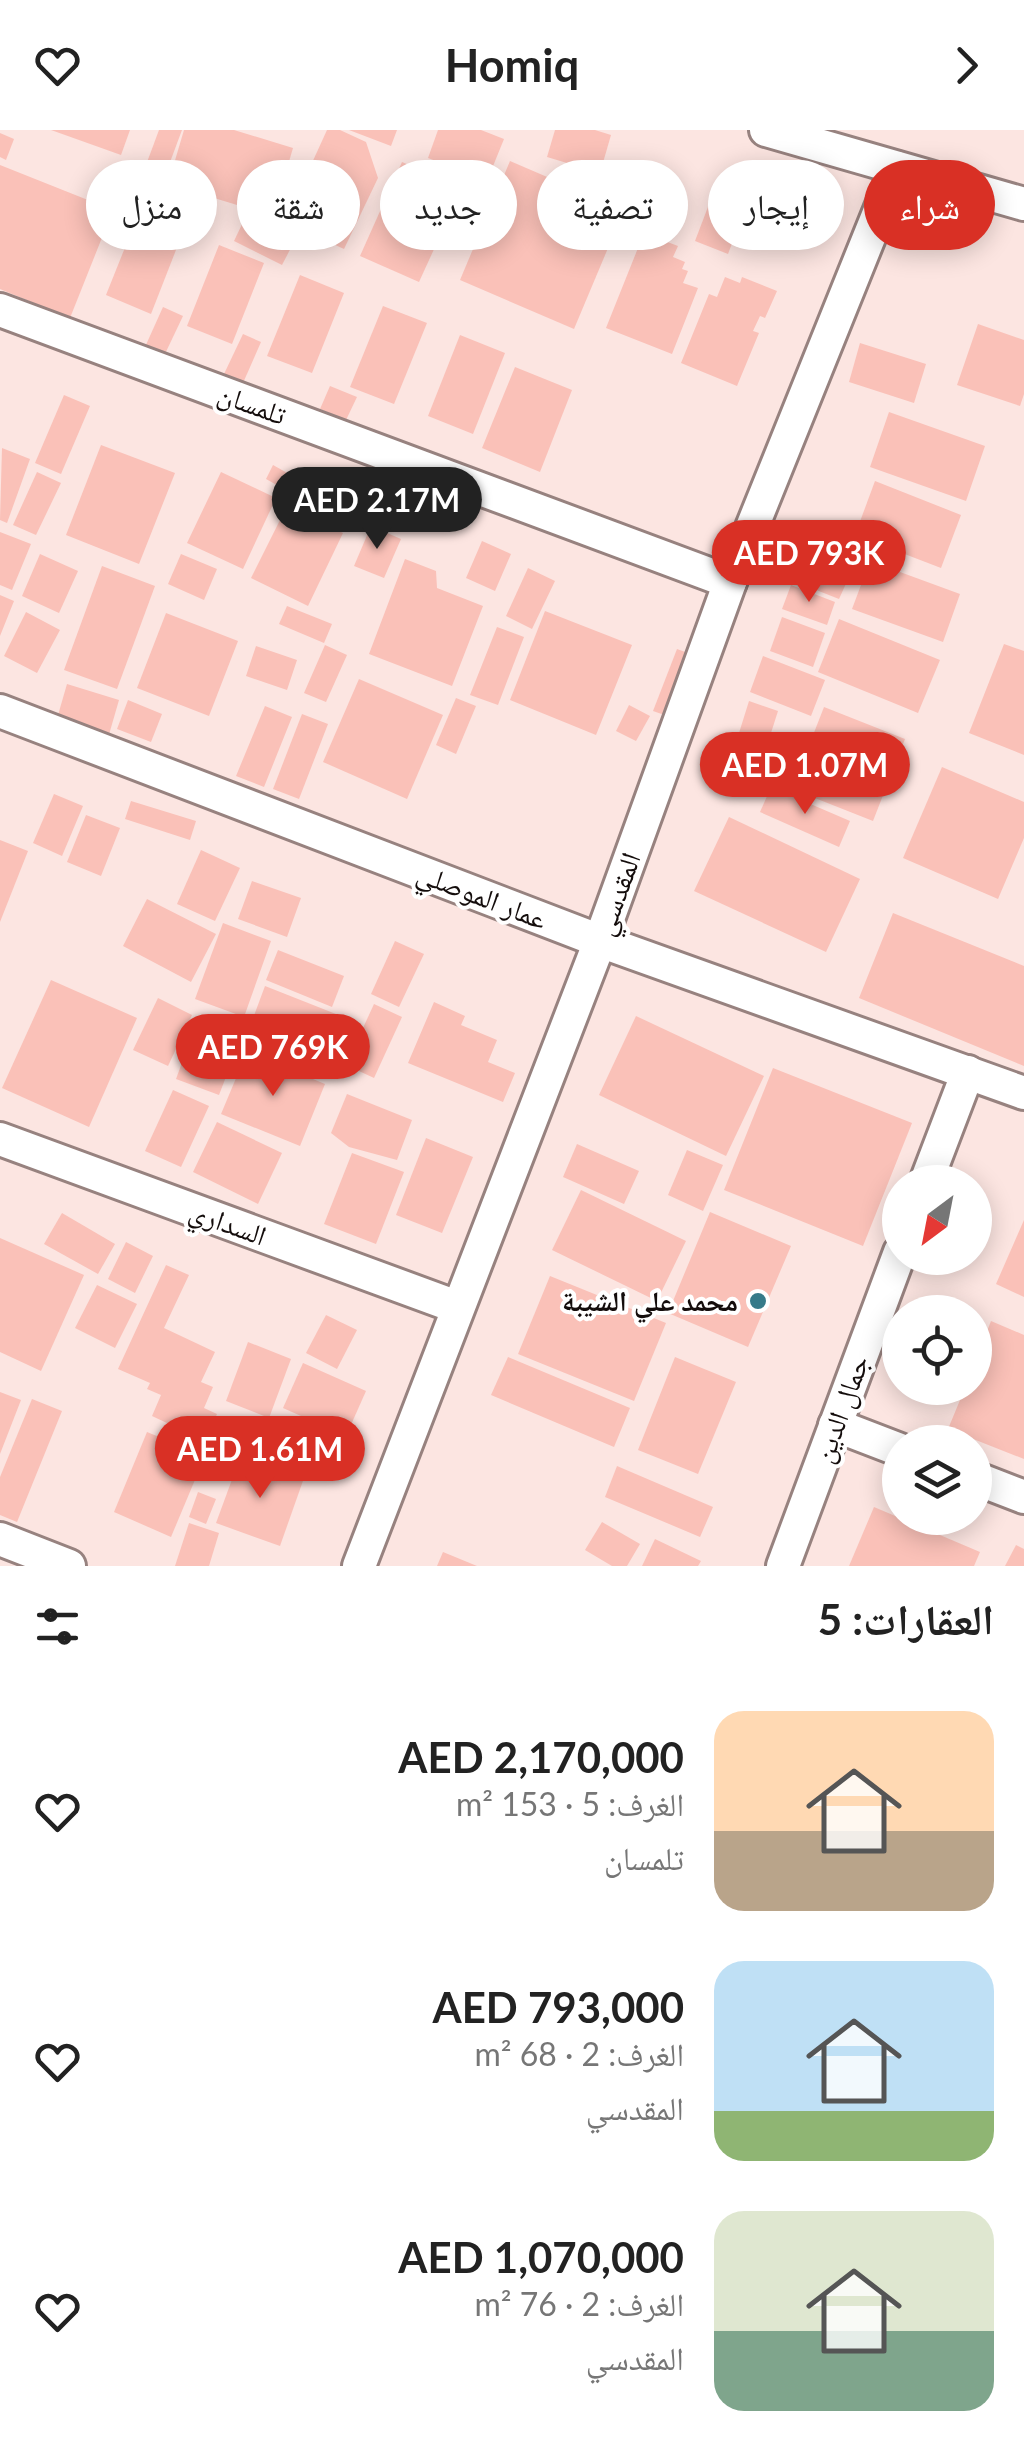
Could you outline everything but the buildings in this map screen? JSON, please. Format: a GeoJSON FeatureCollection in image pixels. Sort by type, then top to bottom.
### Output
{"type":"FeatureCollection","features":[{"type":"Feature","properties":{"kind":"street"},"geometry":{"type":"LineString","coordinates":[[766,130],[869,160]]}},
{"type":"Feature","properties":{"kind":"street"},"geometry":{"type":"LineString","coordinates":[[995,196],[1024,204]]}},
{"type":"Feature","properties":{"kind":"street","name":"المقدسي"},"geometry":{"type":"LineString","coordinates":[[359,1566],[600,942],[730,582],[864,250]]}},
{"type":"Feature","properties":{"kind":"street","name":"تلمسان"},"geometry":{"type":"LineString","coordinates":[[0,310],[730,582]]}},
{"type":"Feature","properties":{"kind":"street","name":"عمار الموصلي"},"geometry":{"type":"LineString","coordinates":[[0,710],[600,942],[1024,1093]]}},
{"type":"Feature","properties":{"kind":"street"},"geometry":{"type":"LineString","coordinates":[[932,1165],[968,1072]]}},
{"type":"Feature","properties":{"kind":"street","name":"السداري"},"geometry":{"type":"LineString","coordinates":[[0,1139],[457,1307]]}},
{"type":"Feature","properties":{"kind":"street","name":"جمال الدين"},"geometry":{"type":"LineString","coordinates":[[783,1566],[891,1275]]}},
{"type":"Feature","properties":{"kind":"street"},"geometry":{"type":"LineString","coordinates":[[835,1426],[882,1443]]}},
{"type":"Feature","properties":{"kind":"street"},"geometry":{"type":"LineString","coordinates":[[992,1485],[1024,1497]]}},
{"type":"Feature","properties":{"kind":"street"},"geometry":{"type":"LineString","coordinates":[[0,1539],[69,1566]]}},
{"type":"Feature","properties":{"kind":"place","name":"محمد علي الشيبة"},"geometry":{"type":"Point","coordinates":[758,1301]}}]}
